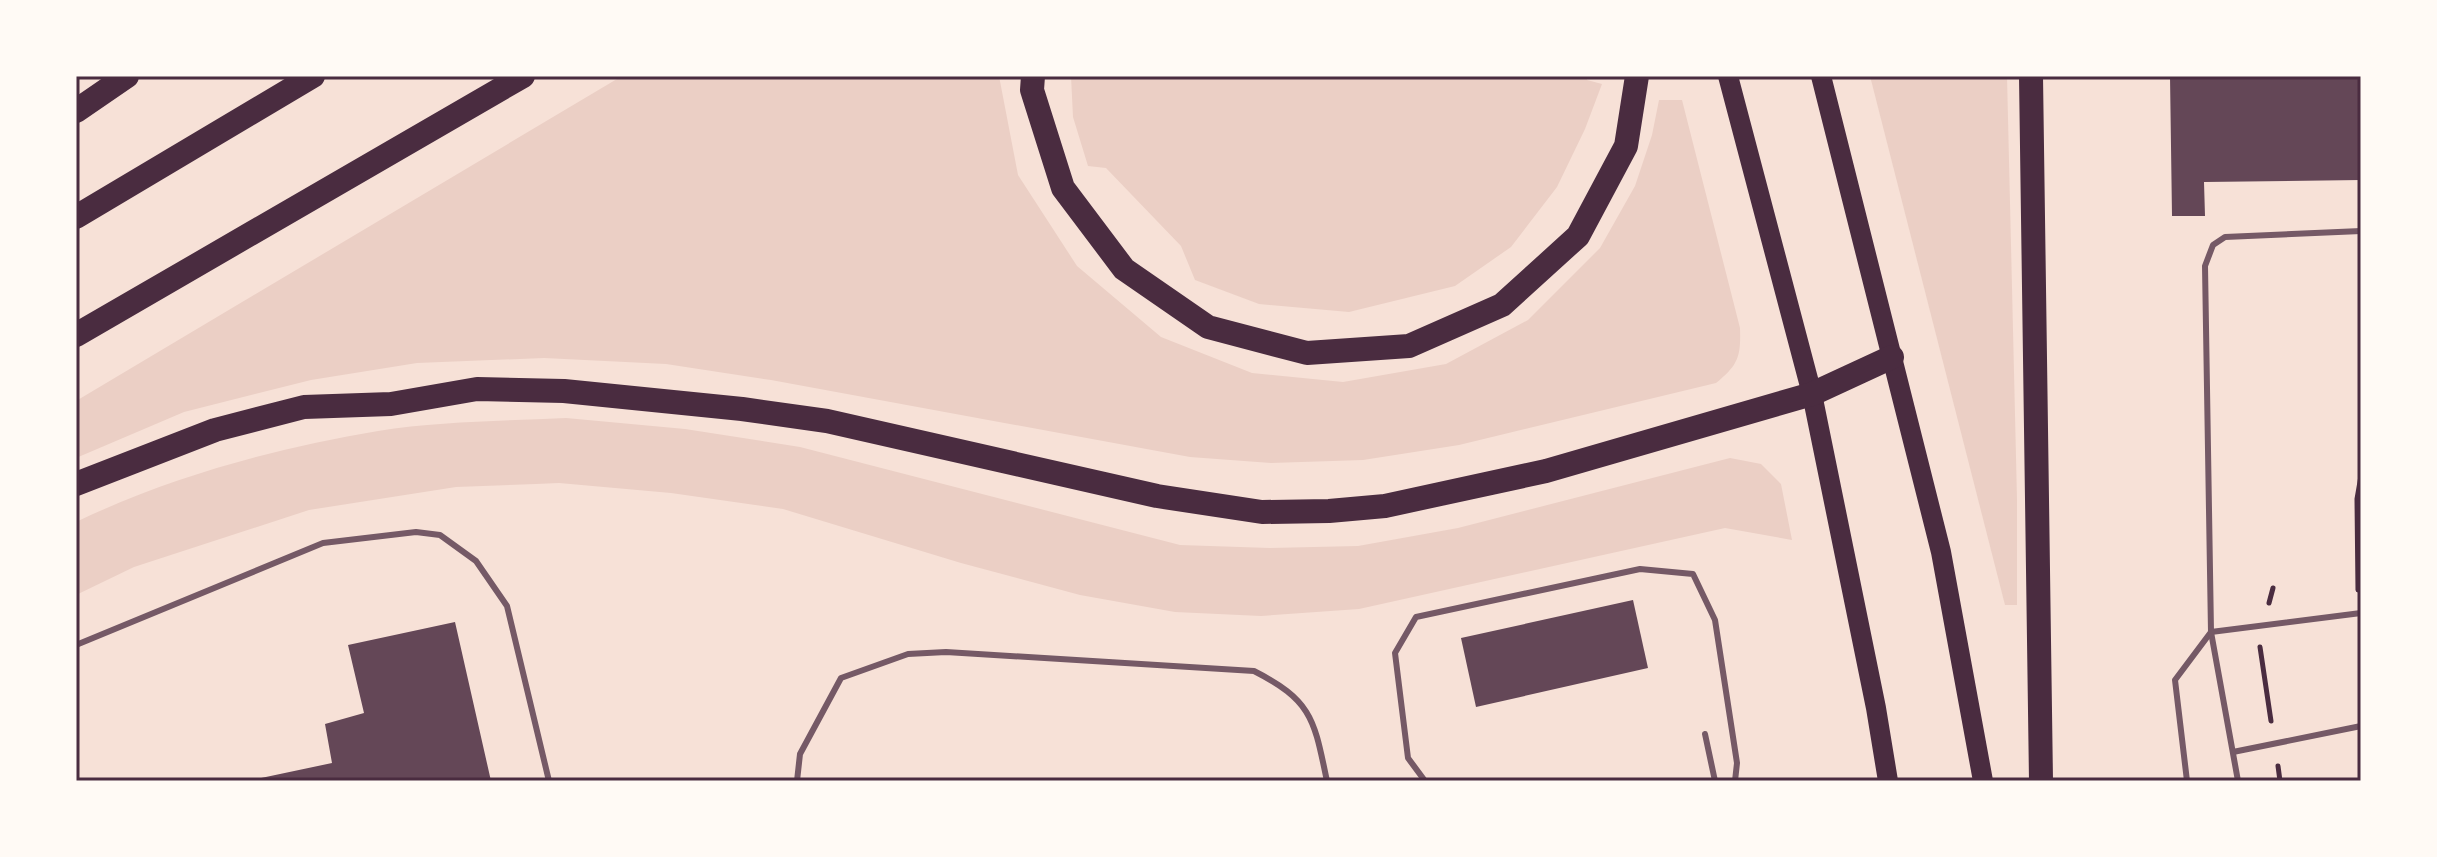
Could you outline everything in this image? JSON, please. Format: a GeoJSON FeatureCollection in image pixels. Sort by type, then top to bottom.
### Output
{"type":"FeatureCollection","features":[{"type":"Feature","properties":{"kind":"highway"},"geometry":{"type":"LineString","coordinates":[[76,111],[127,76]]}},
{"type":"Feature","properties":{"kind":"highway"},"geometry":{"type":"LineString","coordinates":[[76,217],[313,76]]}},
{"type":"Feature","properties":{"kind":"highway"},"geometry":{"type":"LineString","coordinates":[[76,335],[523,76]]}},
{"type":"Feature","properties":{"kind":"highway"},"geometry":{"type":"LineString","coordinates":[[1033,76],[1032,90],[1063,188],[1124,269],[1208,327],[1307,353],[1409,346],[1502,305],[1578,236],[1626,146],[1637,76]]}},
{"type":"Feature","properties":{"kind":"highway"},"geometry":{"type":"LineString","coordinates":[[2031,76],[2041,781]]}},
{"type":"Feature","properties":{"kind":"highway"},"geometry":{"type":"LineString","coordinates":[[76,484],[215,430],[304,407],[391,404],[477,389],[564,391],[827,421],[1172,498],[1262,512],[1329,511],[1385,506],[1546,471],[1812,394],[1892,357]]}},
{"type":"Feature","properties":{"kind":"main road"},"geometry":{"type":"LineString","coordinates":[[1728,76],[1812,394],[1888,781]]}},
{"type":"Feature","properties":{"kind":"main road"},"geometry":{"type":"LineString","coordinates":[[1821,76],[1941,552],[1983,781]]}},
{"type":"Feature","properties":{"kind":"lane"},"geometry":{"type":"LineString","coordinates":[[2238,781],[2211,632],[2205,266],[2213,245],[2225,237],[2361,231]]}},
{"type":"Feature","properties":{"kind":"lane"},"geometry":{"type":"LineString","coordinates":[[76,645],[323,543],[416,532],[440,535],[476,561],[507,606],[549,781]]}},
{"type":"Feature","properties":{"kind":"lane"},"geometry":{"type":"LineString","coordinates":[[1425,781],[1408,758],[1395,653],[1416,617],[1640,569],[1693,574],[1715,620],[1737,763],[1735,781]]}},
{"type":"Feature","properties":{"kind":"lane"},"geometry":{"type":"LineString","coordinates":[[2187,781],[2175,680],[2211,632],[2361,613]]}},
{"type":"Feature","properties":{"kind":"lane"},"geometry":{"type":"LineString","coordinates":[[797,781],[800,754],[841,678],[908,654],[946,652],[1254,671],[1283,685],[1297,697],[1317,731],[1327,781]]}},
{"type":"Feature","properties":{"kind":"lane"},"geometry":{"type":"LineString","coordinates":[[2233,752],[2361,726]]}},
{"type":"Feature","properties":{"kind":"lane"},"geometry":{"type":"LineString","coordinates":[[1705,734],[1715,781]]}},
{"type":"Feature","properties":{"kind":"path"},"geometry":{"type":"LineString","coordinates":[[2359,601],[2357,499],[2361,476]]}},
{"type":"Feature","properties":{"kind":"path"},"geometry":{"type":"LineString","coordinates":[[2273,588],[2259,644],[2280,781]]}},
{"type":"Feature","properties":{"kind":"shaded area"},"geometry":{"type":"Polygon","coordinates":[[[622,76],[999,76],[1018,175],[1077,266],[1161,337],[1252,373],[1343,382],[1446,364],[1528,320],[1600,248],[1635,186],[1652,135],[1659,100],[1682,100],[1740,328],[1739,353],[1734,365],[1716,383],[1459,445],[1363,460],[1271,463],[1190,457],[771,380],[666,364],[544,358],[417,363],[311,380],[184,412],[76,458],[76,401],[622,76]]]}},
{"type":"Feature","properties":{"kind":"shaded area"},"geometry":{"type":"Polygon","coordinates":[[[1071,76],[1587,76],[1587,80],[1602,84],[1585,129],[1557,187],[1511,247],[1455,286],[1349,312],[1259,304],[1195,280],[1181,246],[1106,168],[1088,166],[1073,117],[1071,76]]]}},
{"type":"Feature","properties":{"kind":"shaded area"},"geometry":{"type":"Polygon","coordinates":[[[1870,76],[2007,76],[2017,605],[2005,605],[1870,76]]]}},
{"type":"Feature","properties":{"kind":"shaded area"},"geometry":{"type":"Polygon","coordinates":[[[566,418],[685,429],[800,447],[1180,545],[1270,548],[1358,546],[1458,528],[1730,458],[1761,464],[1781,484],[1792,540],[1725,528],[1359,609],[1261,616],[1175,612],[1080,595],[783,509],[671,493],[559,483],[456,487],[309,510],[134,567],[76,595],[76,522],[148,491],[262,455],[378,431],[448,423],[566,418]]]}},
{"type":"Feature","properties":{"kind":"building"},"geometry":{"type":"Polygon","coordinates":[[[2170,76],[2361,76],[2361,180],[2204,182],[2205,216],[2172,216],[2170,76]]]}},
{"type":"Feature","properties":{"kind":"building"},"geometry":{"type":"Polygon","coordinates":[[[1633,600],[1648,668],[1476,707],[1461,638],[1633,600]]]}},
{"type":"Feature","properties":{"kind":"building"},"geometry":{"type":"Polygon","coordinates":[[[455,622],[491,781],[247,781],[332,763],[325,724],[364,713],[348,645],[455,622]]]}}]}
